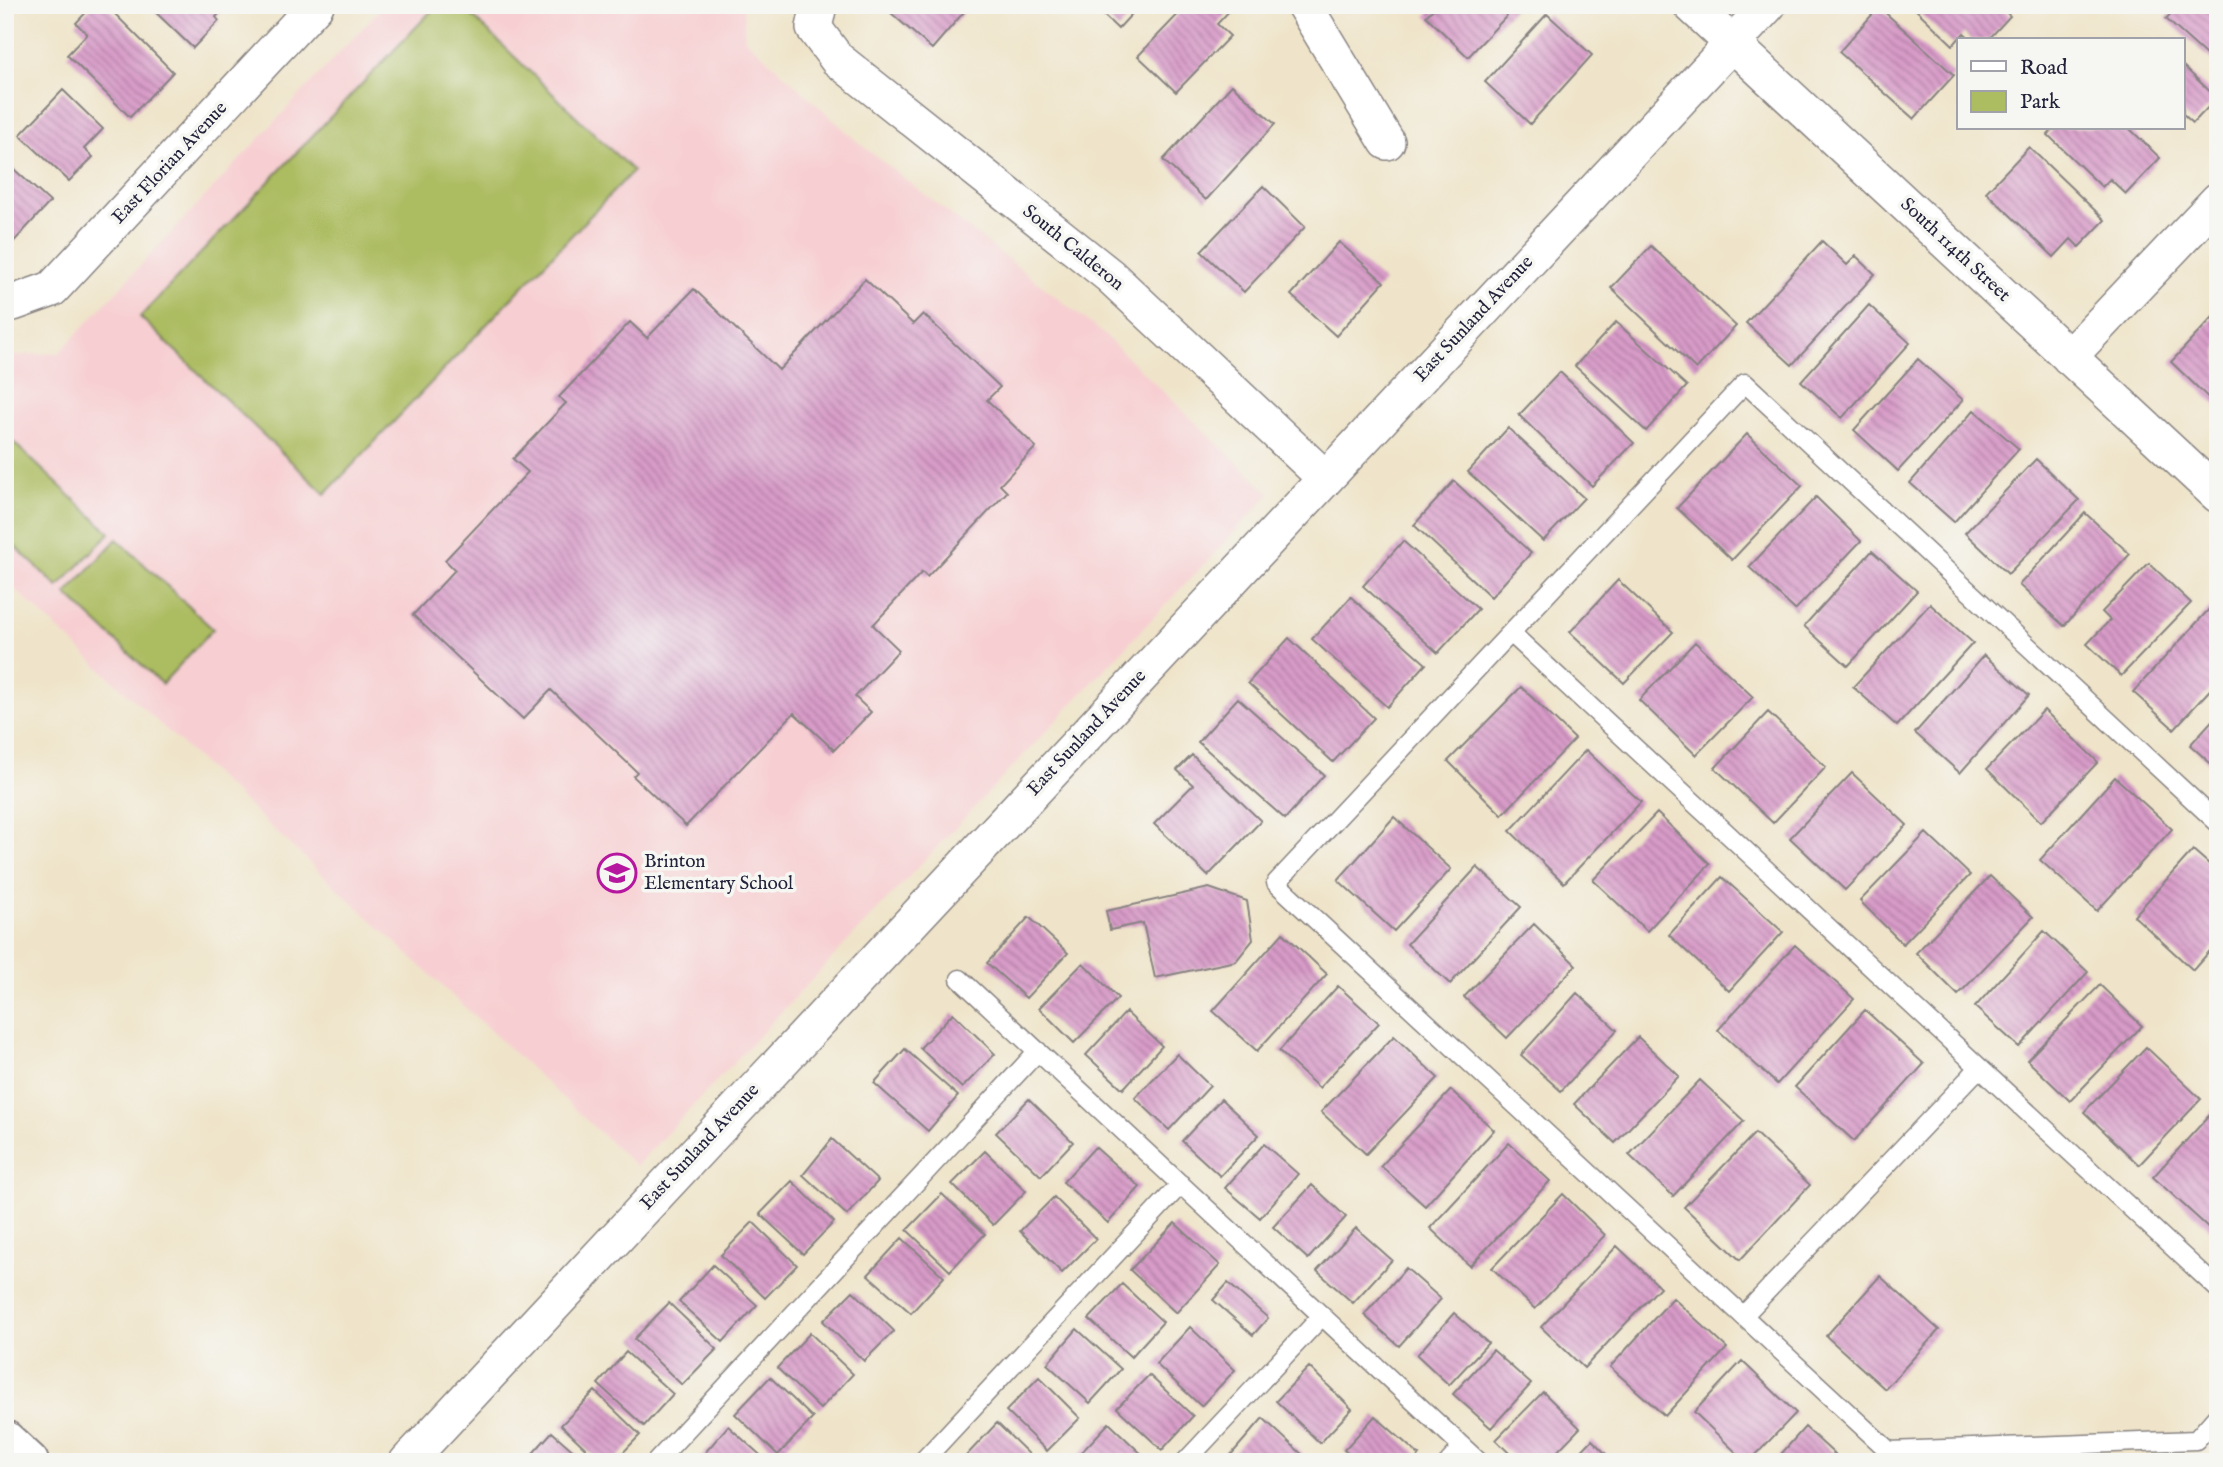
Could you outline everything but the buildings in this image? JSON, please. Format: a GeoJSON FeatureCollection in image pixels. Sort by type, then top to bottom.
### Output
{"type":"FeatureCollection","features":[{"type":"Feature","properties":{"kind":"main road"},"geometry":{"type":"LineString","coordinates":[[5,1440],[29,1462]]}},
{"type":"Feature","properties":{"kind":"street","name":"East Florian Avenue"},"geometry":{"type":"LineString","coordinates":[[9,301],[52,289],[316,5]]}},
{"type":"Feature","properties":{"kind":"street"},"geometry":{"type":"LineString","coordinates":[[1304,5],[1387,142]]}},
{"type":"Feature","properties":{"kind":"street","name":"South 114th Street"},"geometry":{"type":"LineString","coordinates":[[1692,5],[2218,495]]}},
{"type":"Feature","properties":{"kind":"street","name":"East Sunland Avenue"},"geometry":{"type":"LineString","coordinates":[[407,1462],[1768,5]]}},
{"type":"Feature","properties":{"kind":"street","name":"South Calderon"},"geometry":{"type":"LineString","coordinates":[[816,17],[837,59],[1110,276],[1325,478]]}},
{"type":"Feature","properties":{"kind":"street"},"geometry":{"type":"LineString","coordinates":[[2069,357],[2218,200]]}},
{"type":"Feature","properties":{"kind":"lane"},"geometry":{"type":"LineString","coordinates":[[2218,823],[1745,383],[1276,883],[1888,1451],[1980,1455],[2196,1440],[2218,1415]]}},
{"type":"Feature","properties":{"kind":"lane"},"geometry":{"type":"LineString","coordinates":[[1511,633],[2218,1289]]}},
{"type":"Feature","properties":{"kind":"lane"},"geometry":{"type":"LineString","coordinates":[[960,978],[1479,1462]]}},
{"type":"Feature","properties":{"kind":"lane"},"geometry":{"type":"LineString","coordinates":[[656,1462],[1038,1051]]}},
{"type":"Feature","properties":{"kind":"lane"},"geometry":{"type":"LineString","coordinates":[[1743,1316],[1978,1069]]}},
{"type":"Feature","properties":{"kind":"lane"},"geometry":{"type":"LineString","coordinates":[[922,1462],[1181,1185]]}},
{"type":"Feature","properties":{"kind":"lane"},"geometry":{"type":"LineString","coordinates":[[1185,1462],[1322,1317]]}},
{"type":"Feature","properties":{"kind":"lane"},"geometry":{"type":"LineString","coordinates":[[1449,1462],[1463,1447]]}},
{"type":"Feature","properties":{"kind":"shaded area","name":"Brinton Elementary School"},"geometry":{"type":"Polygon","coordinates":[[[384,5],[743,5],[745,39],[860,144],[1100,331],[1270,494],[636,1166],[5,580],[5,356],[59,353],[384,5]]]}},
{"type":"Feature","properties":{"kind":"green space"},"geometry":{"type":"Polygon","coordinates":[[[437,5],[461,5],[633,171],[325,494],[140,317],[437,5]]]}},
{"type":"Feature","properties":{"kind":"green space"},"geometry":{"type":"Polygon","coordinates":[[[13,442],[110,533],[58,587],[5,537],[5,451],[13,442]]]}},
{"type":"Feature","properties":{"kind":"green space"},"geometry":{"type":"Polygon","coordinates":[[[117,539],[213,629],[162,684],[66,594],[117,539]]]}},
{"type":"Feature","properties":{"kind":"place","name":"Brinton Elementary School"},"geometry":{"type":"Point","coordinates":[617,873]}}]}
